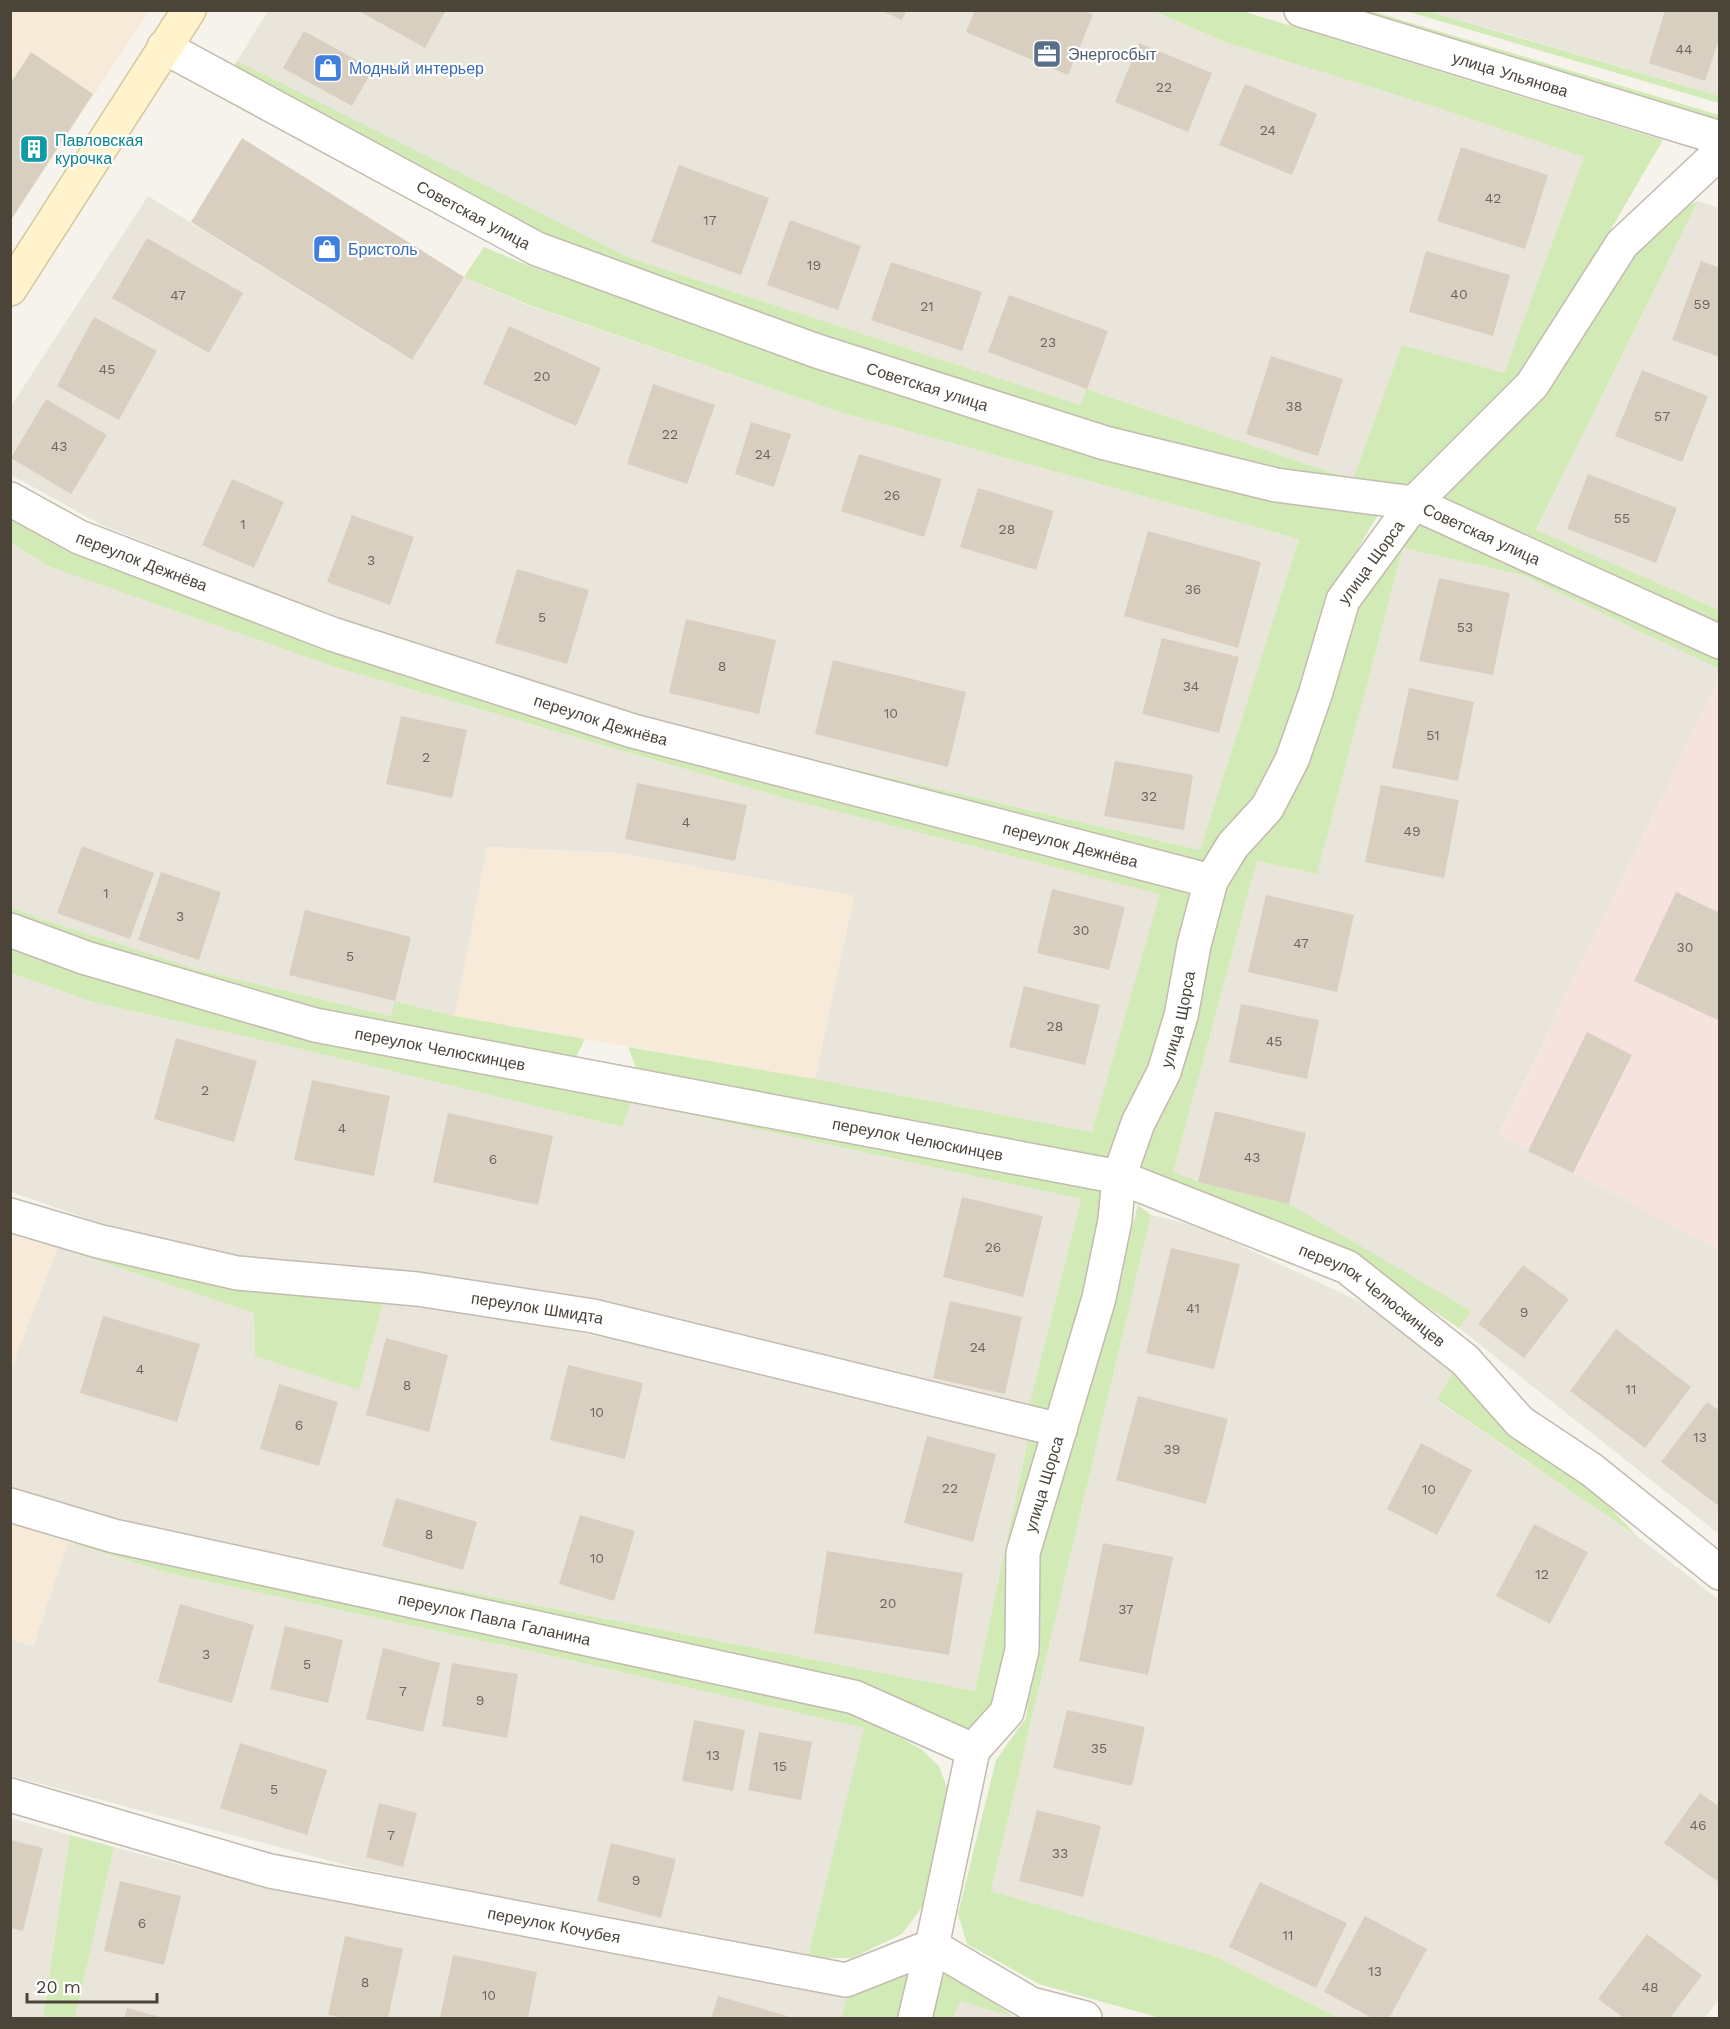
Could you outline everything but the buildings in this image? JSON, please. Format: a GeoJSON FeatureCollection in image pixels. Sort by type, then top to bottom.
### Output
{"type":"FeatureCollection","features":[{"type":"Feature","properties":{"kind":"main road"},"geometry":{"type":"LineString","coordinates":[[10,289],[189,10]]}},
{"type":"Feature","properties":{"kind":"street","name":"улица Ульянова"},"geometry":{"type":"LineString","coordinates":[[1301,10],[1719,138]]}},
{"type":"Feature","properties":{"kind":"street","name":"Советская улица"},"geometry":{"type":"LineString","coordinates":[[164,47],[537,249],[817,351],[1105,443],[1276,485],[1414,503],[1719,642]]}},
{"type":"Feature","properties":{"kind":"street","name":"улица Щорса"},"geometry":{"type":"LineString","coordinates":[[973,1750],[1007,1712],[1022,1650],[1023,1553],[1099,1298],[1115,1220],[1119,1177],[1138,1123],[1164,1072],[1181,1016],[1194,945],[1210,881],[1233,845],[1267,808],[1292,760],[1315,695],[1343,600],[1414,503],[1532,385],[1622,244],[1719,152]]}},
{"type":"Feature","properties":{"kind":"street","name":"переулок Дежнёва"},"geometry":{"type":"LineString","coordinates":[[10,499],[79,537],[332,634],[633,731],[1210,881]]}},
{"type":"Feature","properties":{"kind":"street","name":"переулок Челюскинцев"},"geometry":{"type":"LineString","coordinates":[[10,930],[86,958],[315,1026],[1119,1177],[1347,1267],[1465,1360],[1520,1422],[1592,1470],[1719,1573]]}},
{"type":"Feature","properties":{"kind":"street","name":"переулок Шмидта"},"geometry":{"type":"LineString","coordinates":[[10,1215],[98,1241],[237,1273],[417,1289],[593,1316],[1060,1430]]}},
{"type":"Feature","properties":{"kind":"street","name":"переулок Павла Галанина"},"geometry":{"type":"LineString","coordinates":[[10,1505],[114,1536],[854,1697],[973,1750]]}},
{"type":"Feature","properties":{"kind":"street"},"geometry":{"type":"LineString","coordinates":[[915,2019],[933,1946],[973,1750]]}},
{"type":"Feature","properties":{"kind":"street","name":"переулок Кочубея"},"geometry":{"type":"LineString","coordinates":[[10,1795],[270,1871],[846,1980],[933,1946]]}},
{"type":"Feature","properties":{"kind":"street"},"geometry":{"type":"LineString","coordinates":[[933,1946],[1031,2004],[1085,2019]]}},
{"type":"Feature","properties":{"kind":"shaded area"},"geometry":{"type":"Polygon","coordinates":[[[11,11],[149,11],[11,221],[11,11]]]}},
{"type":"Feature","properties":{"kind":"shaded area"},"geometry":{"type":"Polygon","coordinates":[[[268,11],[1153,11],[1228,43],[1426,104],[1584,157],[1504,373],[1353,480],[1088,389],[1080,405],[630,258],[237,61],[268,11]]]}},
{"type":"Feature","properties":{"kind":"shaded area"},"geometry":{"type":"Polygon","coordinates":[[[1428,11],[1719,11],[1719,96],[1502,32],[1428,11]]]}},
{"type":"Feature","properties":{"kind":"shaded area"},"geometry":{"type":"Polygon","coordinates":[[[148,196],[411,360],[464,277],[524,304],[840,412],[1299,539],[1200,850],[656,723],[324,613],[102,525],[11,475],[11,406],[148,196]]]}},
{"type":"Feature","properties":{"kind":"shaded area"},"geometry":{"type":"Polygon","coordinates":[[[1698,201],[1719,208],[1719,610],[1536,531],[1698,201]]]}},
{"type":"Feature","properties":{"kind":"shaded area"},"geometry":{"type":"Polygon","coordinates":[[[10,543],[50,567],[335,667],[788,799],[1161,894],[1092,1132],[815,1079],[854,896],[621,853],[488,847],[455,1016],[396,1001],[391,1016],[199,970],[11,907],[10,543]]]}},
{"type":"Feature","properties":{"kind":"shaded area"},"geometry":{"type":"Polygon","coordinates":[[[1403,548],[1522,575],[1719,669],[1719,679],[1499,1134],[1719,1249],[1719,1534],[1459,1328],[1471,1311],[1173,1172],[1257,861],[1317,874],[1403,548]]]}},
{"type":"Feature","properties":{"kind":"shaded area"},"geometry":{"type":"Polygon","coordinates":[[[1719,679],[1719,1249],[1499,1135],[1719,679]]]}},
{"type":"Feature","properties":{"kind":"shaded area"},"geometry":{"type":"Polygon","coordinates":[[[487,847],[621,853],[854,896],[815,1079],[455,1016],[487,847]]]}},
{"type":"Feature","properties":{"kind":"shaded area"},"geometry":{"type":"Polygon","coordinates":[[[11,973],[93,1002],[292,1047],[622,1127],[630,1102],[1081,1199],[1028,1409],[240,1258],[94,1221],[11,1192],[11,973]]]}},
{"type":"Feature","properties":{"kind":"shaded area"},"geometry":{"type":"Polygon","coordinates":[[[1151,1215],[1201,1227],[1380,1311],[1454,1371],[1437,1401],[1637,1536],[1719,1600],[1720,1998],[1705,2018],[1339,2018],[1214,1956],[991,1891],[1151,1215]]]}},
{"type":"Feature","properties":{"kind":"shaded area"},"geometry":{"type":"Polygon","coordinates":[[[10,1235],[58,1247],[11,1370],[10,1235]]]}},
{"type":"Feature","properties":{"kind":"shaded area"},"geometry":{"type":"Polygon","coordinates":[[[58,1247],[254,1313],[255,1356],[359,1390],[385,1296],[702,1356],[926,1410],[1028,1440],[975,1691],[227,1545],[67,1506],[11,1489],[10,1370],[58,1247]]]}},
{"type":"Feature","properties":{"kind":"shaded area"},"geometry":{"type":"Polygon","coordinates":[[[11,1523],[68,1542],[33,1646],[11,1639],[11,1523]]]}},
{"type":"Feature","properties":{"kind":"shaded area"},"geometry":{"type":"Polygon","coordinates":[[[68,1542],[169,1573],[539,1653],[864,1728],[807,1958],[357,1868],[11,1776],[10,1639],[33,1646],[68,1542]]]}},
{"type":"Feature","properties":{"kind":"shaded area"},"geometry":{"type":"Polygon","coordinates":[[[10,1818],[70,1835],[43,2018],[11,2018],[10,1818]]]}},
{"type":"Feature","properties":{"kind":"shaded area"},"geometry":{"type":"Polygon","coordinates":[[[114,1847],[207,1872],[848,1994],[841,2018],[75,2018],[114,1847]]]}},
{"type":"Feature","properties":{"kind":"shaded area"},"geometry":{"type":"Polygon","coordinates":[[[960,2000],[1020,2018],[953,2018],[960,2000]]]}},
{"type":"Feature","properties":{"kind":"green space"},"geometry":{"type":"Polygon","coordinates":[[[1153,11],[1242,11],[1663,140],[1524,378],[1413,488],[1281,474],[1111,432],[548,243],[230,72],[237,61],[630,258],[1080,405],[1087,389],[1353,480],[1402,345],[1504,373],[1584,157],[1426,104],[1228,43],[1153,11]]]}},
{"type":"Feature","properties":{"kind":"green space"},"geometry":{"type":"Polygon","coordinates":[[[1352,11],[1371,11],[1719,115],[1719,122],[1352,11]]]}},
{"type":"Feature","properties":{"kind":"green space"},"geometry":{"type":"Polygon","coordinates":[[[1406,11],[1428,11],[1719,96],[1719,103],[1406,11]]]}},
{"type":"Feature","properties":{"kind":"green space"},"geometry":{"type":"Polygon","coordinates":[[[1698,201],[1536,530],[1719,610],[1719,630],[1440,498],[1633,247],[1673,212],[1698,201]]]}},
{"type":"Feature","properties":{"kind":"green space"},"geometry":{"type":"Polygon","coordinates":[[[484,247],[532,267],[1090,457],[1274,502],[1378,515],[1331,593],[1280,754],[1256,799],[1207,866],[656,723],[1200,850],[1299,539],[840,412],[529,305],[464,277],[484,247]]]}},
{"type":"Feature","properties":{"kind":"green space"},"geometry":{"type":"Polygon","coordinates":[[[11,512],[78,551],[1195,885],[1170,1017],[1110,1161],[636,1068],[628,1047],[815,1079],[1092,1132],[1160,894],[788,799],[335,667],[50,567],[11,543],[11,512]]]}},
{"type":"Feature","properties":{"kind":"green space"},"geometry":{"type":"Polygon","coordinates":[[[1424,518],[1719,656],[1719,669],[1522,575],[1403,548],[1317,874],[1257,861],[1173,1172],[1199,1182],[1289,1204],[1471,1311],[1459,1328],[1358,1261],[1134,1169],[1216,908],[1358,605],[1398,543],[1424,518]]]}},
{"type":"Feature","properties":{"kind":"green space"},"geometry":{"type":"Polygon","coordinates":[[[10,907],[199,970],[391,1016],[395,1001],[455,1016],[585,1039],[576,1057],[318,1010],[95,948],[11,917],[10,907]]]}},
{"type":"Feature","properties":{"kind":"green space"},"geometry":{"type":"Polygon","coordinates":[[[10,947],[1106,1190],[1089,1299],[1051,1415],[1028,1409],[1081,1199],[631,1102],[622,1127],[292,1047],[93,1002],[11,973],[10,947]]]}},
{"type":"Feature","properties":{"kind":"green space"},"geometry":{"type":"Polygon","coordinates":[[[1138,1205],[1151,1215],[991,1891],[1214,1956],[1339,2018],[1160,2018],[1039,1984],[967,1944],[958,1914],[996,1760],[1026,1718],[1035,1636],[1035,1555],[1073,1446],[1138,1205]]]}},
{"type":"Feature","properties":{"kind":"green space"},"geometry":{"type":"Polygon","coordinates":[[[58,1247],[255,1290],[385,1296],[359,1390],[255,1356],[254,1313],[58,1247]]]}},
{"type":"Feature","properties":{"kind":"green space"},"geometry":{"type":"Polygon","coordinates":[[[1454,1371],[1582,1478],[1637,1536],[1437,1400],[1454,1371]]]}},
{"type":"Feature","properties":{"kind":"green space"},"geometry":{"type":"Polygon","coordinates":[[[926,1410],[1047,1437],[1012,1646],[997,1708],[968,1735],[227,1545],[975,1691],[1028,1440],[926,1410]]]}},
{"type":"Feature","properties":{"kind":"green space"},"geometry":{"type":"Polygon","coordinates":[[[68,1542],[850,1711],[921,1749],[939,1766],[951,1798],[925,1903],[902,1934],[852,1958],[807,1958],[864,1728],[539,1653],[169,1573],[68,1542]]]}},
{"type":"Feature","properties":{"kind":"green space"},"geometry":{"type":"Polygon","coordinates":[[[70,1835],[114,1847],[75,2018],[43,2018],[70,1835]]]}},
{"type":"Feature","properties":{"kind":"green space"},"geometry":{"type":"Polygon","coordinates":[[[912,1967],[898,2018],[841,2018],[848,1994],[912,1967]]]}},
{"type":"Feature","properties":{"kind":"green space"},"geometry":{"type":"Polygon","coordinates":[[[946,1969],[1014,2017],[960,2001],[953,2018],[930,2018],[946,1969]]]}},
{"type":"Feature","properties":{"kind":"place","name":"Энергосбыт"},"geometry":{"type":"Point","coordinates":[1047,54]}},
{"type":"Feature","properties":{"kind":"place","name":"Модный интерьер"},"geometry":{"type":"Point","coordinates":[328,68]}},
{"type":"Feature","properties":{"kind":"place","name":"Павловская курочка"},"geometry":{"type":"Point","coordinates":[34,149]}},
{"type":"Feature","properties":{"kind":"place","name":"Бристоль"},"geometry":{"type":"Point","coordinates":[327,249]}}]}
